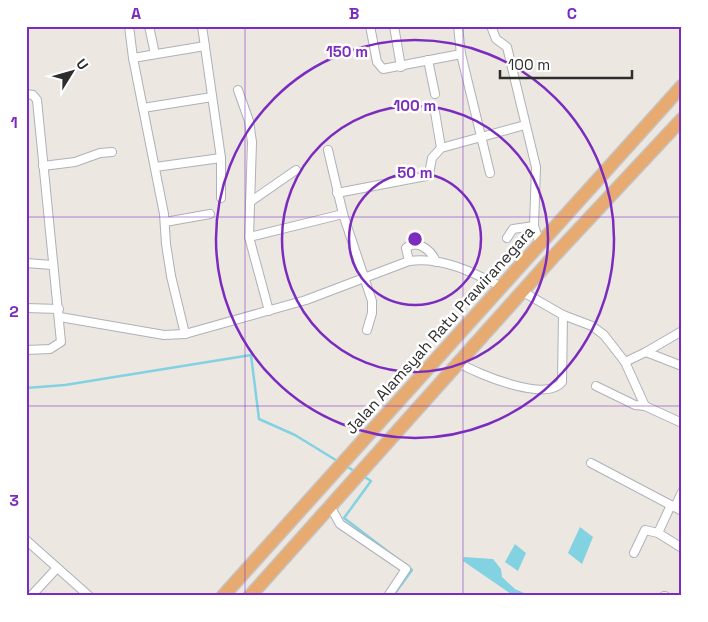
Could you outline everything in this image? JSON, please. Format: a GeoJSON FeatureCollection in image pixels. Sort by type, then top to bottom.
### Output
{"type":"FeatureCollection","features":[{"type":"Feature","properties":{"kind":"highway","name":"Jalan Alamsyah Ratu Prawiranegara"},"geometry":{"type":"LineString","coordinates":[[223,596],[682,86]]}},
{"type":"Feature","properties":{"kind":"highway"},"geometry":{"type":"LineString","coordinates":[[250,596],[344,489],[682,119]]}},
{"type":"Feature","properties":{"kind":"street"},"geometry":{"type":"LineString","coordinates":[[129,26],[133,58],[165,222],[171,276],[186,334]]}},
{"type":"Feature","properties":{"kind":"street"},"geometry":{"type":"LineString","coordinates":[[149,26],[155,54]]}},
{"type":"Feature","properties":{"kind":"street"},"geometry":{"type":"LineString","coordinates":[[202,26],[221,158],[221,198]]}},
{"type":"Feature","properties":{"kind":"street"},"geometry":{"type":"LineString","coordinates":[[370,26],[378,65],[386,70],[461,54]]}},
{"type":"Feature","properties":{"kind":"street"},"geometry":{"type":"LineString","coordinates":[[394,26],[401,66]]}},
{"type":"Feature","properties":{"kind":"street"},"geometry":{"type":"LineString","coordinates":[[458,26],[461,54],[490,173]]}},
{"type":"Feature","properties":{"kind":"street"},"geometry":{"type":"LineString","coordinates":[[491,26],[496,38],[507,48],[536,166],[534,226],[540,244]]}},
{"type":"Feature","properties":{"kind":"street"},"geometry":{"type":"LineString","coordinates":[[133,58],[205,46]]}},
{"type":"Feature","properties":{"kind":"street"},"geometry":{"type":"LineString","coordinates":[[428,60],[435,94]]}},
{"type":"Feature","properties":{"kind":"street"},"geometry":{"type":"LineString","coordinates":[[238,90],[249,121],[252,142],[249,237],[269,312]]}},
{"type":"Feature","properties":{"kind":"street"},"geometry":{"type":"LineString","coordinates":[[26,94],[33,95],[37,100],[52,265],[60,313],[61,342],[50,349],[26,350]]}},
{"type":"Feature","properties":{"kind":"street"},"geometry":{"type":"LineString","coordinates":[[143,108],[212,97]]}},
{"type":"Feature","properties":{"kind":"street"},"geometry":{"type":"LineString","coordinates":[[435,112],[441,148]]}},
{"type":"Feature","properties":{"kind":"street"},"geometry":{"type":"LineString","coordinates":[[337,193],[426,176],[429,174],[432,158],[441,148],[525,125]]}},
{"type":"Feature","properties":{"kind":"street"},"geometry":{"type":"LineString","coordinates":[[328,150],[343,214],[372,301],[372,313],[367,330]]}},
{"type":"Feature","properties":{"kind":"street"},"geometry":{"type":"LineString","coordinates":[[43,166],[75,162],[100,153],[112,152]]}},
{"type":"Feature","properties":{"kind":"street"},"geometry":{"type":"LineString","coordinates":[[155,168],[221,158]]}},
{"type":"Feature","properties":{"kind":"street"},"geometry":{"type":"LineString","coordinates":[[250,202],[296,170]]}},
{"type":"Feature","properties":{"kind":"street"},"geometry":{"type":"LineString","coordinates":[[165,222],[210,214]]}},
{"type":"Feature","properties":{"kind":"street"},"geometry":{"type":"LineString","coordinates":[[249,237],[343,214]]}},
{"type":"Feature","properties":{"kind":"street"},"geometry":{"type":"LineString","coordinates":[[507,238],[513,229],[534,226]]}},
{"type":"Feature","properties":{"kind":"street"},"geometry":{"type":"LineString","coordinates":[[409,261],[406,248],[413,245],[422,246],[430,251],[436,262]]}},
{"type":"Feature","properties":{"kind":"street"},"geometry":{"type":"LineString","coordinates":[[26,308],[60,313],[164,335],[186,334],[269,312],[409,261],[418,260],[456,266],[502,287]]}},
{"type":"Feature","properties":{"kind":"street"},"geometry":{"type":"LineString","coordinates":[[26,263],[52,265]]}},
{"type":"Feature","properties":{"kind":"street"},"geometry":{"type":"LineString","coordinates":[[523,292],[563,315],[592,326],[604,335],[625,362],[645,406]]}},
{"type":"Feature","properties":{"kind":"street"},"geometry":{"type":"LineString","coordinates":[[459,363],[478,374],[529,388],[543,390],[556,388],[562,382],[563,315]]}},
{"type":"Feature","properties":{"kind":"street"},"geometry":{"type":"LineString","coordinates":[[625,362],[682,331]]}},
{"type":"Feature","properties":{"kind":"street"},"geometry":{"type":"LineString","coordinates":[[646,352],[682,366]]}},
{"type":"Feature","properties":{"kind":"street"},"geometry":{"type":"LineString","coordinates":[[596,386],[635,405],[645,406],[682,423]]}},
{"type":"Feature","properties":{"kind":"street"},"geometry":{"type":"LineString","coordinates":[[591,463],[676,508]]}},
{"type":"Feature","properties":{"kind":"street"},"geometry":{"type":"LineString","coordinates":[[658,533],[676,508],[682,492]]}},
{"type":"Feature","properties":{"kind":"street"},"geometry":{"type":"LineString","coordinates":[[330,506],[340,524],[406,569],[388,596]]}},
{"type":"Feature","properties":{"kind":"street"},"geometry":{"type":"LineString","coordinates":[[634,553],[646,530],[658,533],[682,548]]}},
{"type":"Feature","properties":{"kind":"street"},"geometry":{"type":"LineString","coordinates":[[26,540],[89,596]]}},
{"type":"Feature","properties":{"kind":"street"},"geometry":{"type":"LineString","coordinates":[[31,596],[57,568]]}},
{"type":"Feature","properties":{"kind":"water"},"geometry":{"type":"Polygon","coordinates":[[[580,527],[593,537],[582,564],[568,553],[580,527]]]}},
{"type":"Feature","properties":{"kind":"water"},"geometry":{"type":"Polygon","coordinates":[[[515,544],[526,553],[518,571],[505,562],[515,544]]]}},
{"type":"Feature","properties":{"kind":"water"},"geometry":{"type":"Polygon","coordinates":[[[464,557],[493,559],[501,569],[502,577],[515,589],[531,596],[514,596],[463,561],[464,557]]]}},
{"type":"Feature","properties":{"kind":"waterway"},"geometry":{"type":"LineString","coordinates":[[26,388],[65,385],[251,355],[259,419],[295,435],[339,462]]}},
{"type":"Feature","properties":{"kind":"waterway"},"geometry":{"type":"LineString","coordinates":[[346,466],[356,472]]}},
{"type":"Feature","properties":{"kind":"waterway"},"geometry":{"type":"LineString","coordinates":[[363,476],[371,481],[344,518],[399,560]]}},
{"type":"Feature","properties":{"kind":"waterway"},"geometry":{"type":"LineString","coordinates":[[393,596],[412,570],[407,566]]}}]}
